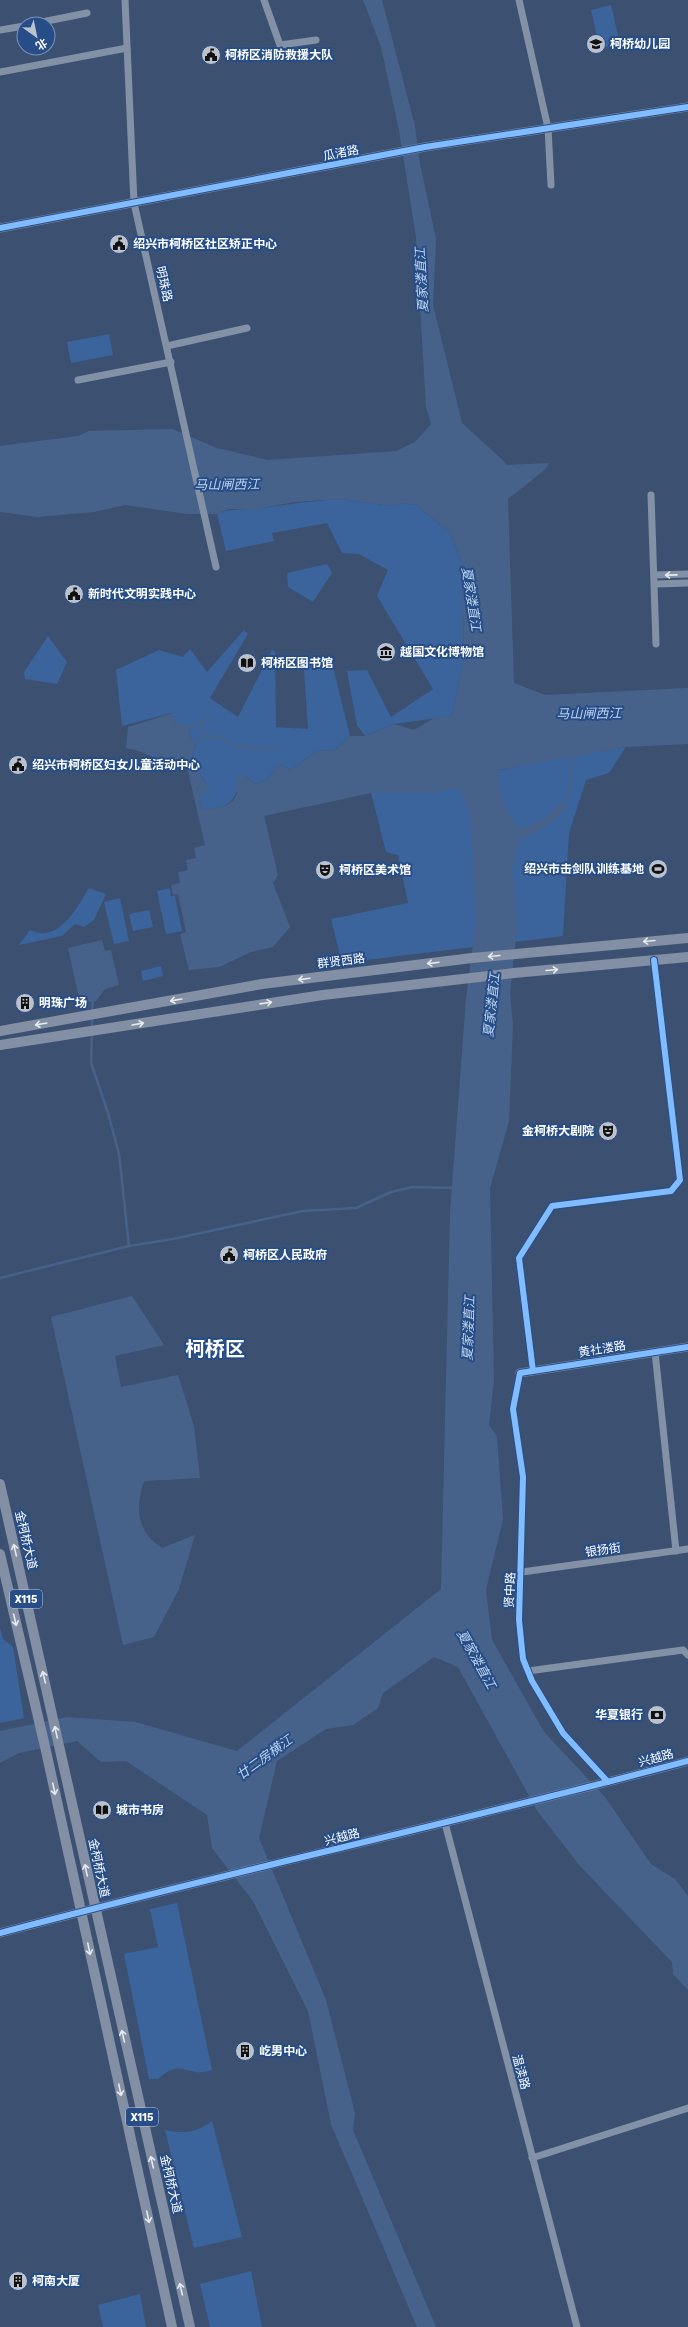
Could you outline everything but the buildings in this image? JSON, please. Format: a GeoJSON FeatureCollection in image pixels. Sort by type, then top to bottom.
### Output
{"type":"FeatureCollection","features":[{"type":"Feature","properties":{"kind":"main road","name":"群贤西路"},"geometry":{"type":"LineString","coordinates":[[0,1031],[262,984],[472,958],[688,938]]}},
{"type":"Feature","properties":{"kind":"main road"},"geometry":{"type":"LineString","coordinates":[[0,1045],[316,996],[514,973],[688,957]]}},
{"type":"Feature","properties":{"kind":"main road","name":"金柯桥大道"},"geometry":{"type":"LineString","coordinates":[[0,1484],[94,1908],[190,2327]]}},
{"type":"Feature","properties":{"kind":"main road","name":"X115"},"geometry":{"type":"LineString","coordinates":[[0,1554],[46,1751],[172,2327]]}},
{"type":"Feature","properties":{"kind":"street","name":"明珠路"},"geometry":{"type":"LineString","coordinates":[[125,0],[134,203],[216,567]]}},
{"type":"Feature","properties":{"kind":"street"},"geometry":{"type":"LineString","coordinates":[[264,0],[280,45],[316,40]]}},
{"type":"Feature","properties":{"kind":"street"},"geometry":{"type":"LineString","coordinates":[[519,0],[548,128],[551,185]]}},
{"type":"Feature","properties":{"kind":"street"},"geometry":{"type":"LineString","coordinates":[[56,20],[87,14]]}},
{"type":"Feature","properties":{"kind":"street"},"geometry":{"type":"LineString","coordinates":[[0,30],[16,27]]}},
{"type":"Feature","properties":{"kind":"street"},"geometry":{"type":"LineString","coordinates":[[0,72],[127,48]]}},
{"type":"Feature","properties":{"kind":"street","name":"瓜渚路"},"geometry":{"type":"LineString","coordinates":[[0,228],[390,155],[425,147],[688,106]]}},
{"type":"Feature","properties":{"kind":"street"},"geometry":{"type":"LineString","coordinates":[[167,346],[247,328]]}},
{"type":"Feature","properties":{"kind":"street"},"geometry":{"type":"LineString","coordinates":[[78,380],[171,362]]}},
{"type":"Feature","properties":{"kind":"street"},"geometry":{"type":"LineString","coordinates":[[651,494],[656,644]]}},
{"type":"Feature","properties":{"kind":"street"},"geometry":{"type":"LineString","coordinates":[[654,575],[688,574]]}},
{"type":"Feature","properties":{"kind":"street"},"geometry":{"type":"LineString","coordinates":[[655,584],[688,583]]}},
{"type":"Feature","properties":{"kind":"street"},"geometry":{"type":"LineString","coordinates":[[533,1371],[519,1258],[552,1206],[671,1191],[680,1180],[654,960]]}},
{"type":"Feature","properties":{"kind":"street","name":"黄社溇路"},"geometry":{"type":"LineString","coordinates":[[520,1373],[688,1347]]}},
{"type":"Feature","properties":{"kind":"street"},"geometry":{"type":"LineString","coordinates":[[655,1352],[676,1551]]}},
{"type":"Feature","properties":{"kind":"street","name":"贤中路"},"geometry":{"type":"LineString","coordinates":[[520,1373],[513,1409],[523,1477],[522,1572],[519,1620],[523,1659],[528,1671],[563,1733],[605,1783]]}},
{"type":"Feature","properties":{"kind":"street","name":"银扬街"},"geometry":{"type":"LineString","coordinates":[[522,1572],[688,1549]]}},
{"type":"Feature","properties":{"kind":"street"},"geometry":{"type":"LineString","coordinates":[[528,1671],[683,1650],[688,1655]]}},
{"type":"Feature","properties":{"kind":"street","name":"兴越路"},"geometry":{"type":"LineString","coordinates":[[0,1933],[80,1911],[520,1805],[688,1761]]}},
{"type":"Feature","properties":{"kind":"street","name":"温渎路"},"geometry":{"type":"LineString","coordinates":[[445,1823],[577,2327]]}},
{"type":"Feature","properties":{"kind":"street"},"geometry":{"type":"LineString","coordinates":[[532,2158],[688,2108]]}},
{"type":"Feature","properties":{"kind":"shaded area"},"geometry":{"type":"Polygon","coordinates":[[[611,5],[620,44],[600,49],[591,10],[611,5]]]}},
{"type":"Feature","properties":{"kind":"shaded area"},"geometry":{"type":"Polygon","coordinates":[[[109,334],[113,355],[71,363],[67,342],[109,334]]]}},
{"type":"Feature","properties":{"kind":"shaded area"},"geometry":{"type":"Polygon","coordinates":[[[340,499],[392,506],[401,503],[417,505],[450,533],[462,563],[464,657],[452,716],[394,724],[365,736],[357,725],[347,671],[367,670],[391,717],[433,689],[377,596],[388,570],[359,554],[342,553],[327,523],[272,533],[274,541],[226,551],[217,514],[229,510],[245,510],[340,499]]]}},
{"type":"Feature","properties":{"kind":"shaded area"},"geometry":{"type":"Polygon","coordinates":[[[327,564],[332,573],[313,602],[288,587],[287,573],[327,564]]]}},
{"type":"Feature","properties":{"kind":"shaded area"},"geometry":{"type":"Polygon","coordinates":[[[244,630],[248,634],[210,698],[238,717],[272,650],[275,652],[276,727],[308,729],[303,655],[332,663],[350,736],[335,750],[317,751],[291,770],[280,764],[267,780],[256,784],[244,775],[238,791],[230,802],[219,807],[202,808],[199,793],[209,793],[204,781],[194,765],[193,752],[196,745],[190,736],[188,724],[175,724],[172,713],[122,726],[116,670],[159,650],[183,657],[190,649],[207,672],[244,630]]]}},
{"type":"Feature","properties":{"kind":"shaded area"},"geometry":{"type":"Polygon","coordinates":[[[48,636],[67,662],[57,684],[25,679],[24,672],[48,636]]]}},
{"type":"Feature","properties":{"kind":"shaded area"},"geometry":{"type":"Polygon","coordinates":[[[626,747],[609,773],[586,780],[569,833],[563,936],[342,963],[331,919],[408,903],[398,855],[386,852],[371,793],[401,791],[538,762],[626,747]]]}},
{"type":"Feature","properties":{"kind":"shaded area"},"geometry":{"type":"Polygon","coordinates":[[[89,888],[106,894],[94,920],[84,927],[75,924],[62,936],[19,945],[30,930],[40,933],[49,932],[66,922],[79,905],[89,888]]]}},
{"type":"Feature","properties":{"kind":"shaded area"},"geometry":{"type":"Polygon","coordinates":[[[170,888],[171,896],[175,896],[182,931],[166,934],[157,891],[170,888]]]}},
{"type":"Feature","properties":{"kind":"shaded area"},"geometry":{"type":"Polygon","coordinates":[[[120,898],[129,941],[114,944],[104,902],[120,898]]]}},
{"type":"Feature","properties":{"kind":"shaded area"},"geometry":{"type":"Polygon","coordinates":[[[149,910],[153,927],[133,931],[129,914],[149,910]]]}},
{"type":"Feature","properties":{"kind":"shaded area"},"geometry":{"type":"Polygon","coordinates":[[[161,966],[163,976],[143,981],[141,971],[161,966]]]}},
{"type":"Feature","properties":{"kind":"shaded area"},"geometry":{"type":"Polygon","coordinates":[[[0,1628],[3,1639],[13,1647],[24,1718],[0,1723],[0,1628]]]}},
{"type":"Feature","properties":{"kind":"shaded area"},"geometry":{"type":"Polygon","coordinates":[[[177,1903],[212,2070],[197,2072],[179,2068],[166,2072],[158,2079],[149,2079],[124,1954],[158,1947],[150,1909],[177,1903]]]}},
{"type":"Feature","properties":{"kind":"shaded area"},"geometry":{"type":"Polygon","coordinates":[[[212,2121],[242,2237],[194,2248],[165,2130],[190,2132],[201,2128],[212,2121]]]}},
{"type":"Feature","properties":{"kind":"shaded area"},"geometry":{"type":"Polygon","coordinates":[[[251,2271],[262,2327],[210,2327],[200,2284],[251,2271]]]}},
{"type":"Feature","properties":{"kind":"shaded area"},"geometry":{"type":"Polygon","coordinates":[[[140,2294],[146,2327],[103,2327],[98,2305],[140,2294]]]}},
{"type":"Feature","properties":{"kind":"water"},"geometry":{"type":"Polygon","coordinates":[[[363,0],[382,0],[415,126],[420,164],[436,239],[433,305],[462,423],[508,465],[549,463],[546,469],[508,499],[514,683],[545,695],[688,688],[688,744],[626,747],[499,770],[498,778],[503,801],[514,822],[519,828],[543,819],[563,801],[568,804],[552,821],[518,841],[513,869],[517,927],[510,994],[513,1025],[509,1121],[490,1188],[494,1381],[489,1425],[497,1437],[503,1519],[486,1590],[492,1640],[544,1732],[605,1797],[651,1864],[675,1879],[688,1896],[688,1990],[673,1974],[672,1962],[580,1866],[538,1812],[458,1667],[434,1657],[383,1693],[378,1708],[353,1725],[326,1729],[277,1761],[259,1838],[326,2000],[355,2113],[353,2130],[436,2327],[417,2327],[331,2124],[308,2011],[253,1901],[212,1848],[207,1815],[126,1761],[101,1762],[77,1741],[19,1753],[0,1763],[0,1731],[67,1717],[135,1722],[237,1751],[441,1589],[450,1213],[466,999],[476,920],[471,824],[465,796],[456,787],[435,793],[371,793],[264,816],[278,875],[273,883],[290,927],[273,947],[251,952],[219,967],[189,970],[180,934],[186,932],[178,894],[173,895],[171,885],[180,883],[178,872],[188,870],[186,860],[196,858],[194,848],[205,845],[187,767],[172,770],[150,756],[139,751],[126,748],[128,727],[173,713],[175,724],[188,724],[190,736],[196,745],[193,752],[194,765],[208,787],[210,793],[199,793],[202,808],[217,808],[227,805],[235,798],[237,793],[236,774],[244,775],[256,784],[267,780],[280,764],[291,770],[317,751],[335,750],[350,736],[365,736],[394,724],[414,730],[434,718],[452,716],[464,657],[462,563],[450,533],[417,505],[401,503],[392,506],[340,499],[295,502],[249,510],[229,509],[217,514],[187,514],[125,505],[94,512],[38,517],[0,512],[0,446],[78,436],[89,431],[172,429],[217,448],[268,460],[396,451],[415,442],[431,424],[426,407],[416,237],[399,130],[381,47],[363,0]]]}},
{"type":"Feature","properties":{"kind":"water"},"geometry":{"type":"Polygon","coordinates":[[[102,940],[105,951],[111,950],[119,985],[105,989],[96,1001],[80,1003],[68,948],[102,940]]]}},
{"type":"Feature","properties":{"kind":"water"},"geometry":{"type":"Polygon","coordinates":[[[132,1296],[164,1345],[115,1356],[121,1387],[178,1375],[194,1426],[200,1478],[144,1481],[139,1500],[140,1518],[147,1534],[153,1541],[162,1548],[195,1535],[179,1589],[154,1637],[123,1645],[51,1317],[132,1296]]]}},
{"type":"Feature","properties":{"kind":"waterway"},"geometry":{"type":"LineString","coordinates":[[209,718],[201,724],[206,737],[217,736],[231,743],[247,748],[263,749],[279,747]]}},
{"type":"Feature","properties":{"kind":"waterway"},"geometry":{"type":"LineString","coordinates":[[185,726],[201,724]]}},
{"type":"Feature","properties":{"kind":"waterway"},"geometry":{"type":"LineString","coordinates":[[192,744],[206,737]]}},
{"type":"Feature","properties":{"kind":"waterway"},"geometry":{"type":"LineString","coordinates":[[564,804],[572,778],[570,753]]}},
{"type":"Feature","properties":{"kind":"waterway"},"geometry":{"type":"LineString","coordinates":[[92,1012],[93,999]]}},
{"type":"Feature","properties":{"kind":"waterway"},"geometry":{"type":"LineString","coordinates":[[92,1017],[92,1028]]}},
{"type":"Feature","properties":{"kind":"waterway"},"geometry":{"type":"LineString","coordinates":[[92,1033],[91,1063],[108,1113],[119,1154],[129,1246]]}},
{"type":"Feature","properties":{"kind":"waterway"},"geometry":{"type":"LineString","coordinates":[[0,1278],[129,1246],[173,1239],[303,1211],[356,1208],[391,1192],[413,1187],[454,1188]]}},
{"type":"Feature","properties":{"kind":"cycle path"},"geometry":{"type":"LineString","coordinates":[[0,228],[425,147],[688,107]]}},
{"type":"Feature","properties":{"kind":"cycle path"},"geometry":{"type":"LineString","coordinates":[[533,1371],[519,1258],[552,1206],[671,1191],[680,1180],[654,960]]}},
{"type":"Feature","properties":{"kind":"cycle path"},"geometry":{"type":"LineString","coordinates":[[608,1782],[563,1733],[532,1681],[523,1659],[519,1620],[523,1477],[513,1409],[520,1373],[688,1347]]}},
{"type":"Feature","properties":{"kind":"cycle path"},"geometry":{"type":"LineString","coordinates":[[0,1933],[688,1761]]}},
{"type":"Feature","properties":{"kind":"place","name":"柯桥幼儿园"},"geometry":{"type":"Point","coordinates":[596,44]}},
{"type":"Feature","properties":{"kind":"place","name":"柯桥区消防救援大队"},"geometry":{"type":"Point","coordinates":[211,55]}},
{"type":"Feature","properties":{"kind":"place","name":"绍兴市柯桥区社区矫正中心"},"geometry":{"type":"Point","coordinates":[119,244]}},
{"type":"Feature","properties":{"kind":"place","name":"新时代文明实践中心"},"geometry":{"type":"Point","coordinates":[74,594]}},
{"type":"Feature","properties":{"kind":"place","name":"越国文化博物馆"},"geometry":{"type":"Point","coordinates":[386,652]}},
{"type":"Feature","properties":{"kind":"place","name":"柯桥区图书馆"},"geometry":{"type":"Point","coordinates":[247,663]}},
{"type":"Feature","properties":{"kind":"place","name":"绍兴市柯桥区妇女儿童活动中心"},"geometry":{"type":"Point","coordinates":[18,765]}},
{"type":"Feature","properties":{"kind":"place","name":"绍兴市击剑队训练基地"},"geometry":{"type":"Point","coordinates":[658,869]}},
{"type":"Feature","properties":{"kind":"place","name":"柯桥区美术馆"},"geometry":{"type":"Point","coordinates":[325,870]}},
{"type":"Feature","properties":{"kind":"place","name":"明珠广场"},"geometry":{"type":"Point","coordinates":[25,1003]}},
{"type":"Feature","properties":{"kind":"place","name":"金柯桥大剧院"},"geometry":{"type":"Point","coordinates":[608,1131]}},
{"type":"Feature","properties":{"kind":"place","name":"柯桥区人民政府"},"geometry":{"type":"Point","coordinates":[229,1255]}},
{"type":"Feature","properties":{"kind":"place","name":"华夏银行"},"geometry":{"type":"Point","coordinates":[657,1715]}},
{"type":"Feature","properties":{"kind":"place","name":"城市书房"},"geometry":{"type":"Point","coordinates":[102,1810]}},
{"type":"Feature","properties":{"kind":"place","name":"屹男中心"},"geometry":{"type":"Point","coordinates":[245,2051]}},
{"type":"Feature","properties":{"kind":"place","name":"柯南大厦"},"geometry":{"type":"Point","coordinates":[18,2281]}},
{"type":"Feature","properties":{"kind":"district","name":"柯桥区"},"geometry":{"type":"Point","coordinates":[215,1349]}},
{"type":"Feature","properties":{"kind":"water label","name":"夏家溇直江"},"geometry":{"type":"Point","coordinates":[421,280]}},
{"type":"Feature","properties":{"kind":"water label","name":"马山闸西江"},"geometry":{"type":"Point","coordinates":[227,484]}},
{"type":"Feature","properties":{"kind":"water label","name":"夏家溇直江"},"geometry":{"type":"Point","coordinates":[472,599]}},
{"type":"Feature","properties":{"kind":"water label","name":"马山闸西江"},"geometry":{"type":"Point","coordinates":[589,713]}},
{"type":"Feature","properties":{"kind":"water label","name":"夏家溇直江"},"geometry":{"type":"Point","coordinates":[491,1005]}},
{"type":"Feature","properties":{"kind":"water label","name":"夏家溇直江"},"geometry":{"type":"Point","coordinates":[468,1328]}},
{"type":"Feature","properties":{"kind":"water label","name":"夏家溇直江"},"geometry":{"type":"Point","coordinates":[477,1659]}},
{"type":"Feature","properties":{"kind":"water label","name":"廿二房横江"},"geometry":{"type":"Point","coordinates":[264,1757]}}]}
